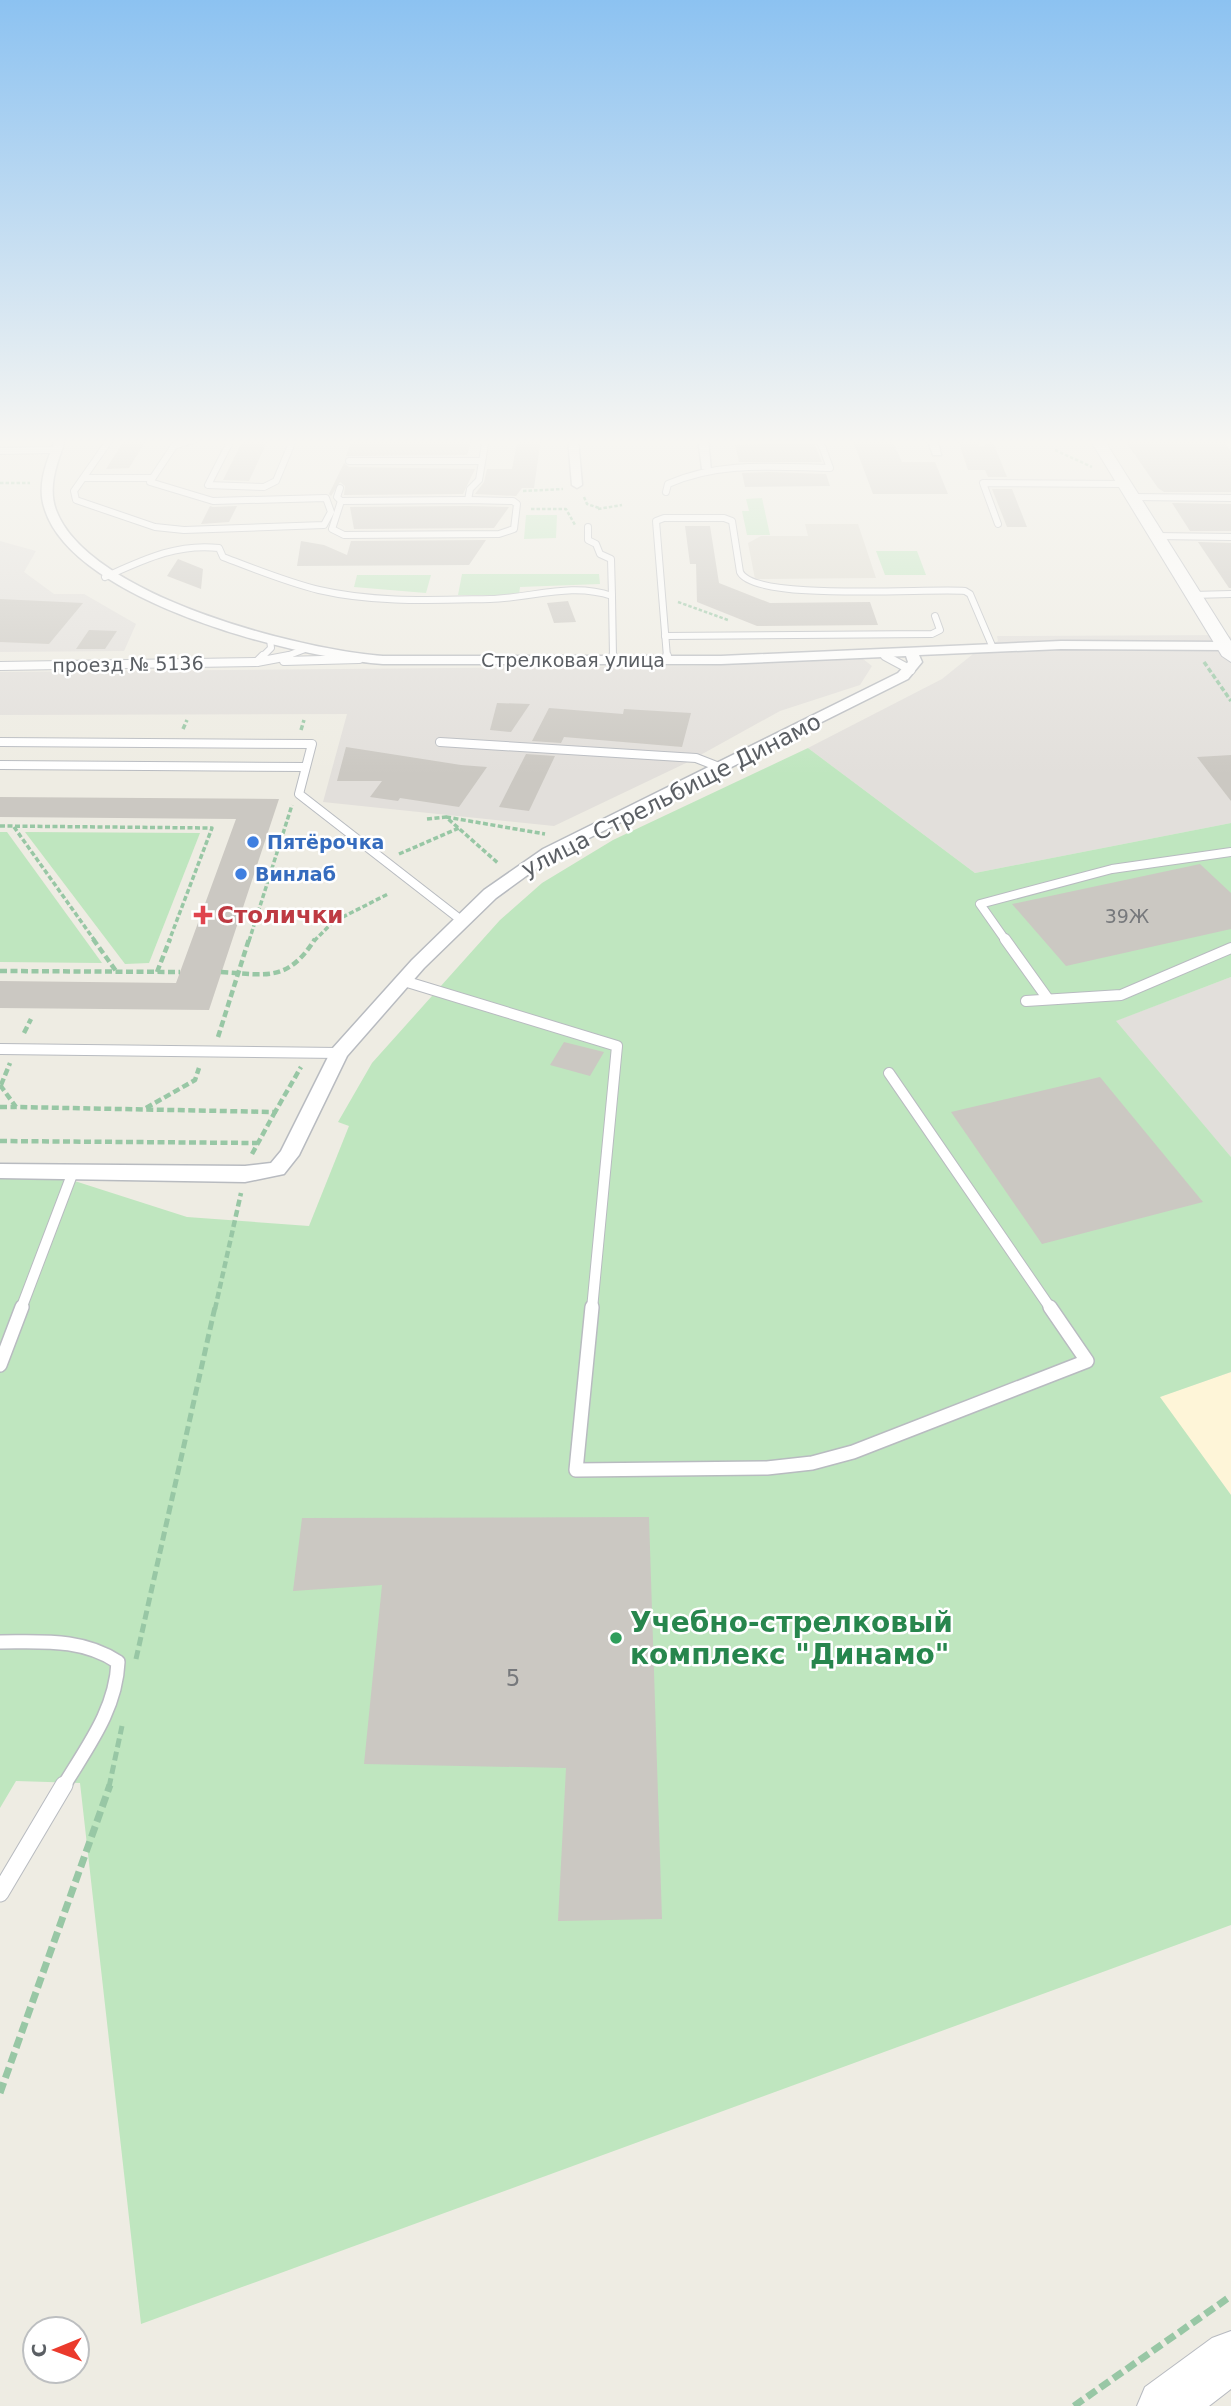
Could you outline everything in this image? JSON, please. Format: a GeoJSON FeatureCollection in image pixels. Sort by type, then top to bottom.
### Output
{"type":"FeatureCollection","features":[{"type":"Feature","properties":{"kind":"street","name":"Стрелковая улица"},"geometry":{"type":"LineString","coordinates":[[72,550],[105,577],[174,607],[305,649],[360,659],[667,660],[882,654],[912,661],[993,648],[1061,645],[1228,651]]}},
{"type":"Feature","properties":{"kind":"street"},"geometry":{"type":"LineString","coordinates":[[1164,550],[1228,651]]}},
{"type":"Feature","properties":{"kind":"street","name":"улица Стрельбище Динамо"},"geometry":{"type":"LineString","coordinates":[[0,1171],[245,1174],[277,1169],[289,1155],[339,1053],[461,920],[517,873],[549,852],[719,767],[912,661]]}},
{"type":"Feature","properties":{"kind":"street"},"geometry":{"type":"LineString","coordinates":[[1164,2406],[1231,2357]]}},
{"type":"Feature","properties":{"kind":"lane"},"geometry":{"type":"LineString","coordinates":[[105,577],[168,550]]}},
{"type":"Feature","properties":{"kind":"lane"},"geometry":{"type":"LineString","coordinates":[[220,550],[223,557],[321,590],[414,600],[513,599],[550,590],[597,589],[612,596]]}},
{"type":"Feature","properties":{"kind":"lane"},"geometry":{"type":"LineString","coordinates":[[599,550],[600,554],[611,559],[613,660]]}},
{"type":"Feature","properties":{"kind":"lane"},"geometry":{"type":"LineString","coordinates":[[660,550],[667,660]]}},
{"type":"Feature","properties":{"kind":"lane"},"geometry":{"type":"LineString","coordinates":[[736,550],[745,581],[786,591],[957,590],[970,594],[993,648]]}},
{"type":"Feature","properties":{"kind":"lane"},"geometry":{"type":"LineString","coordinates":[[925,590],[930,602]]}},
{"type":"Feature","properties":{"kind":"lane"},"geometry":{"type":"LineString","coordinates":[[1192,595],[1231,594]]}},
{"type":"Feature","properties":{"kind":"lane"},"geometry":{"type":"LineString","coordinates":[[665,636],[932,634],[940,630],[935,616]]}},
{"type":"Feature","properties":{"kind":"lane"},"geometry":{"type":"LineString","coordinates":[[257,662],[271,648],[270,639]]}},
{"type":"Feature","properties":{"kind":"lane","name":"проезд № 5136"},"geometry":{"type":"LineString","coordinates":[[257,662],[280,659],[305,649]]}},
{"type":"Feature","properties":{"kind":"lane","name":"проезд № 5136"},"geometry":{"type":"LineString","coordinates":[[0,666],[360,659]]}},
{"type":"Feature","properties":{"kind":"lane"},"geometry":{"type":"LineString","coordinates":[[0,742],[312,744],[299,787],[303,798],[461,920]]}},
{"type":"Feature","properties":{"kind":"lane"},"geometry":{"type":"LineString","coordinates":[[440,742],[696,758],[719,767]]}},
{"type":"Feature","properties":{"kind":"lane"},"geometry":{"type":"LineString","coordinates":[[0,765],[305,767]]}},
{"type":"Feature","properties":{"kind":"lane"},"geometry":{"type":"LineString","coordinates":[[1048,999],[979,904],[1112,869],[1231,852]]}},
{"type":"Feature","properties":{"kind":"lane"},"geometry":{"type":"LineString","coordinates":[[1026,1001],[1121,995],[1231,948]]}},
{"type":"Feature","properties":{"kind":"lane"},"geometry":{"type":"LineString","coordinates":[[404,981],[617,1046],[576,1470],[767,1468],[812,1463],[853,1452],[1087,1361],[890,1073]]}},
{"type":"Feature","properties":{"kind":"lane"},"geometry":{"type":"LineString","coordinates":[[0,1049],[339,1053]]}},
{"type":"Feature","properties":{"kind":"lane"},"geometry":{"type":"LineString","coordinates":[[0,1365],[73,1172]]}},
{"type":"Feature","properties":{"kind":"lane"},"geometry":{"type":"LineString","coordinates":[[0,1642],[85,1644],[103,1650],[118,1662],[117,1687],[105,1717],[0,1893]]}},
{"type":"Feature","properties":{"kind":"path"},"geometry":{"type":"LineString","coordinates":[[684,602],[694,606]]}},
{"type":"Feature","properties":{"kind":"path"},"geometry":{"type":"LineString","coordinates":[[146,1108],[195,1080],[209,1051],[238,973],[292,804],[284,797]]}},
{"type":"Feature","properties":{"kind":"path"},"geometry":{"type":"LineString","coordinates":[[446,817],[499,863]]}},
{"type":"Feature","properties":{"kind":"path"},"geometry":{"type":"LineString","coordinates":[[426,819],[446,817],[550,835]]}},
{"type":"Feature","properties":{"kind":"path"},"geometry":{"type":"LineString","coordinates":[[0,826],[212,828],[157,972]]}},
{"type":"Feature","properties":{"kind":"path"},"geometry":{"type":"LineString","coordinates":[[13,827],[117,972]]}},
{"type":"Feature","properties":{"kind":"path"},"geometry":{"type":"LineString","coordinates":[[384,861],[458,828]]}},
{"type":"Feature","properties":{"kind":"path"},"geometry":{"type":"LineString","coordinates":[[221,972],[288,970],[299,964],[312,941],[324,929],[347,913],[388,894]]}},
{"type":"Feature","properties":{"kind":"path"},"geometry":{"type":"LineString","coordinates":[[0,971],[180,972]]}},
{"type":"Feature","properties":{"kind":"path"},"geometry":{"type":"LineString","coordinates":[[136,1661],[245,1174],[257,1143],[310,1051]]}},
{"type":"Feature","properties":{"kind":"path"},"geometry":{"type":"LineString","coordinates":[[0,1084],[16,1107]]}},
{"type":"Feature","properties":{"kind":"path"},"geometry":{"type":"LineString","coordinates":[[0,1107],[275,1112]]}},
{"type":"Feature","properties":{"kind":"path"},"geometry":{"type":"LineString","coordinates":[[0,1141],[257,1143]]}},
{"type":"Feature","properties":{"kind":"path"},"geometry":{"type":"LineString","coordinates":[[0,2093],[110,1784],[124,1716]]}},
{"type":"Feature","properties":{"kind":"path"},"geometry":{"type":"LineString","coordinates":[[1074,2406],[1231,2297]]}},
{"type":"Feature","properties":{"kind":"shaded area"},"geometry":{"type":"Polygon","coordinates":[[[0,550],[36,551],[24,572],[54,594],[84,594],[136,624],[124,651],[0,652],[0,550]]]}},
{"type":"Feature","properties":{"kind":"shaded area"},"geometry":{"type":"Polygon","coordinates":[[[749,550],[867,550],[876,578],[755,579],[749,550]]]}},
{"type":"Feature","properties":{"kind":"shaded area"},"geometry":{"type":"Polygon","coordinates":[[[997,636],[1231,637],[1231,823],[975,873],[808,748],[942,679],[973,654],[998,641],[997,636]]]}},
{"type":"Feature","properties":{"kind":"shaded area"},"geometry":{"type":"Polygon","coordinates":[[[863,659],[872,666],[860,685],[780,711],[686,763],[554,826],[323,802],[347,714],[0,715],[0,672],[693,666],[863,659]]]}},
{"type":"Feature","properties":{"kind":"shaded area"},"geometry":{"type":"Polygon","coordinates":[[[1231,977],[1231,1157],[1115,1021],[1231,977]]]}},
{"type":"Feature","properties":{"kind":"shaded area"},"geometry":{"type":"Polygon","coordinates":[[[1231,1372],[1231,1495],[1159,1397],[1231,1372]]]}},
{"type":"Feature","properties":{"kind":"green space"},"geometry":{"type":"Polygon","coordinates":[[[876,551],[917,551],[926,575],[885,575],[876,551]]]}},
{"type":"Feature","properties":{"kind":"green space"},"geometry":{"type":"Polygon","coordinates":[[[462,574],[599,574],[600,584],[520,587],[519,595],[458,595],[462,574]]]}},
{"type":"Feature","properties":{"kind":"green space"},"geometry":{"type":"Polygon","coordinates":[[[357,575],[431,575],[426,593],[354,587],[357,575]]]}},
{"type":"Feature","properties":{"kind":"green space","name":"Учебно-стрелковый комплекс \"Динамо\""},"geometry":{"type":"Polygon","coordinates":[[[808,748],[975,873],[1231,823],[1231,977],[1116,1021],[1231,1157],[1231,1372],[1160,1397],[1231,1495],[1231,1925],[141,2324],[80,1783],[16,1781],[0,1808],[0,1167],[31,1167],[187,1217],[309,1226],[349,1126],[338,1122],[372,1063],[500,920],[542,883],[613,840],[808,748]]]}},
{"type":"Feature","properties":{"kind":"green space"},"geometry":{"type":"Polygon","coordinates":[[[0,832],[7,832],[102,963],[0,962],[0,832]]]}},
{"type":"Feature","properties":{"kind":"green space"},"geometry":{"type":"Polygon","coordinates":[[[25,832],[200,833],[149,963],[125,964],[25,832]]]}},
{"type":"Feature","properties":{"kind":"building"},"geometry":{"type":"Polygon","coordinates":[[[300,550],[336,550],[347,555],[348,550],[479,550],[469,565],[297,566],[300,550]]]}},
{"type":"Feature","properties":{"kind":"building"},"geometry":{"type":"Polygon","coordinates":[[[688,550],[714,550],[719,583],[770,603],[870,602],[878,625],[757,626],[697,602],[696,564],[690,564],[688,550]]]}},
{"type":"Feature","properties":{"kind":"building"},"geometry":{"type":"Polygon","coordinates":[[[1204,550],[1231,550],[1229,588],[1204,550]]]}},
{"type":"Feature","properties":{"kind":"building"},"geometry":{"type":"Polygon","coordinates":[[[178,559],[203,569],[201,589],[167,576],[178,559]]]}},
{"type":"Feature","properties":{"kind":"building"},"geometry":{"type":"Polygon","coordinates":[[[0,599],[83,603],[49,644],[0,642],[0,599]]]}},
{"type":"Feature","properties":{"kind":"building"},"geometry":{"type":"Polygon","coordinates":[[[568,601],[576,622],[554,623],[547,603],[568,601]]]}},
{"type":"Feature","properties":{"kind":"building"},"geometry":{"type":"Polygon","coordinates":[[[89,630],[117,631],[105,649],[76,649],[89,630]]]}},
{"type":"Feature","properties":{"kind":"building"},"geometry":{"type":"Polygon","coordinates":[[[497,703],[530,704],[511,732],[490,730],[497,703]]]}},
{"type":"Feature","properties":{"kind":"building"},"geometry":{"type":"Polygon","coordinates":[[[549,708],[623,714],[624,709],[691,713],[682,747],[564,737],[561,743],[532,741],[549,708]]]}},
{"type":"Feature","properties":{"kind":"building"},"geometry":{"type":"Polygon","coordinates":[[[346,747],[487,767],[459,807],[400,798],[398,801],[370,797],[382,781],[337,781],[346,747]]]}},
{"type":"Feature","properties":{"kind":"building"},"geometry":{"type":"Polygon","coordinates":[[[526,754],[555,756],[529,811],[499,807],[526,754]]]}},
{"type":"Feature","properties":{"kind":"building"},"geometry":{"type":"Polygon","coordinates":[[[1231,755],[1231,801],[1197,757],[1231,755]]]}},
{"type":"Feature","properties":{"kind":"building"},"geometry":{"type":"Polygon","coordinates":[[[0,797],[279,799],[209,1010],[0,1008],[0,981],[176,983],[236,819],[0,817],[0,797]]]}},
{"type":"Feature","properties":{"kind":"building"},"geometry":{"type":"Polygon","coordinates":[[[1200,864],[1231,893],[1231,929],[1066,966],[1012,904],[1200,864]]]}},
{"type":"Feature","properties":{"kind":"building"},"geometry":{"type":"Polygon","coordinates":[[[564,1042],[604,1052],[590,1076],[550,1065],[564,1042]]]}},
{"type":"Feature","properties":{"kind":"building"},"geometry":{"type":"Polygon","coordinates":[[[1100,1077],[1203,1202],[1042,1244],[951,1112],[1100,1077]]]}},
{"type":"Feature","properties":{"kind":"building"},"geometry":{"type":"Polygon","coordinates":[[[649,1517],[662,1919],[558,1921],[566,1768],[364,1764],[382,1585],[293,1591],[302,1518],[649,1517]]]}},
{"type":"Feature","properties":{"kind":"place","name":"Пятёрочка"},"geometry":{"type":"Point","coordinates":[253,842]}},
{"type":"Feature","properties":{"kind":"place","name":"Винлаб"},"geometry":{"type":"Point","coordinates":[241,874]}},
{"type":"Feature","properties":{"kind":"place","name":"Столички"},"geometry":{"type":"Point","coordinates":[203,915]}},
{"type":"Feature","properties":{"kind":"place","name":"Учебно-стрелковый комплекс \"Динамо\""},"geometry":{"type":"Point","coordinates":[616,1638]}}]}
